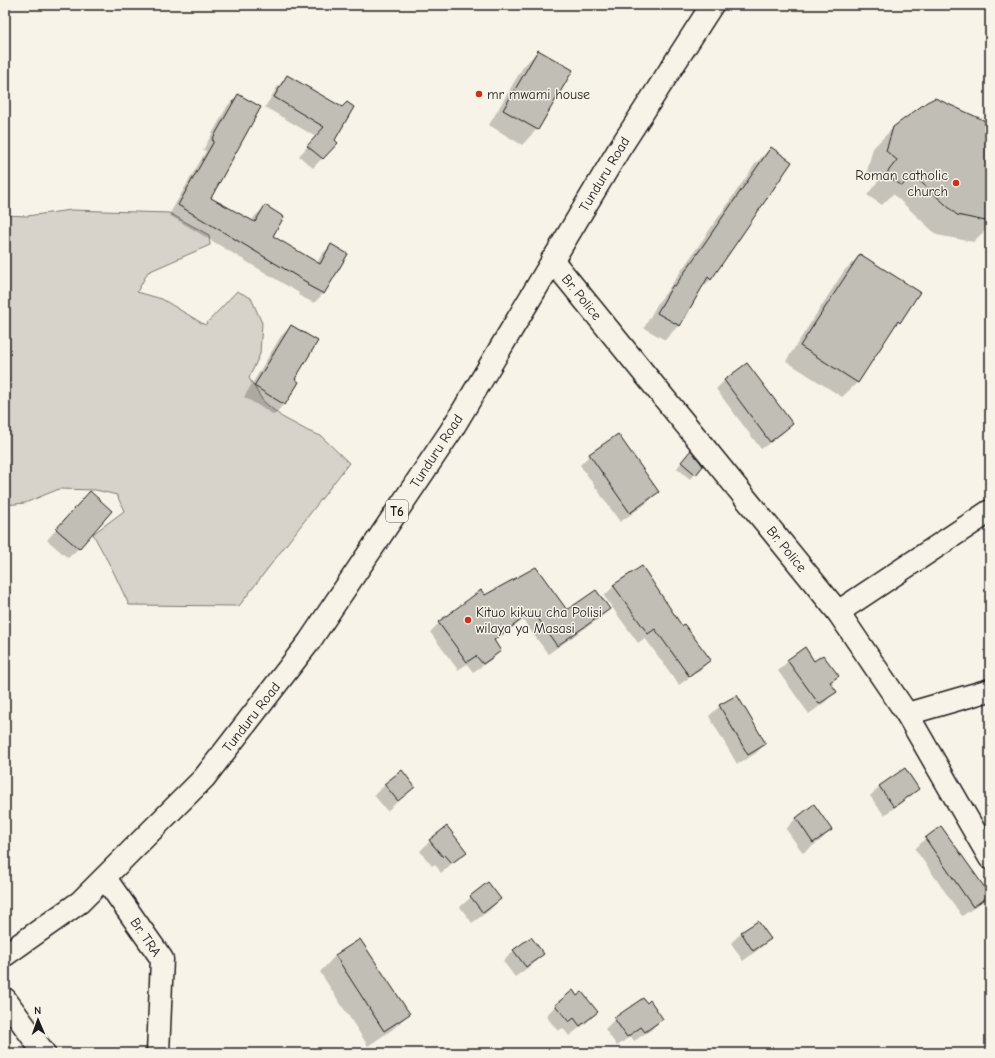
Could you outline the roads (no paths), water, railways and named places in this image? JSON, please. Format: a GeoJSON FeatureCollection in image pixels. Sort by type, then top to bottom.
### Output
{"type":"FeatureCollection","features":[{"type":"Feature","properties":{"kind":"main road","name":"Tunduru Road"},"geometry":{"type":"LineString","coordinates":[[5,955],[80,902],[204,778],[309,642],[450,431],[618,151],[712,5]]}},
{"type":"Feature","properties":{"kind":"main road","name":"Br. Police"},"geometry":{"type":"LineString","coordinates":[[552,260],[838,612],[907,714],[990,858]]}},
{"type":"Feature","properties":{"kind":"main road"},"geometry":{"type":"LineString","coordinates":[[838,612],[990,511]]}},
{"type":"Feature","properties":{"kind":"main road"},"geometry":{"type":"LineString","coordinates":[[907,714],[990,690]]}},
{"type":"Feature","properties":{"kind":"main road","name":"Br. TRA"},"geometry":{"type":"LineString","coordinates":[[105,878],[162,959],[158,1053]]}},
{"type":"Feature","properties":{"kind":"main road"},"geometry":{"type":"LineString","coordinates":[[5,999],[44,1053]]}},
{"type":"Feature","properties":{"kind":"place","name":"mr mwami house"},"geometry":{"type":"Point","coordinates":[479,94]}},
{"type":"Feature","properties":{"kind":"place","name":"Roman catholic church"},"geometry":{"type":"Point","coordinates":[956,183]}},
{"type":"Feature","properties":{"kind":"place","name":"Kituo kikuu cha Polisi wilaya ya Masasi"},"geometry":{"type":"Point","coordinates":[468,620]}}]}
